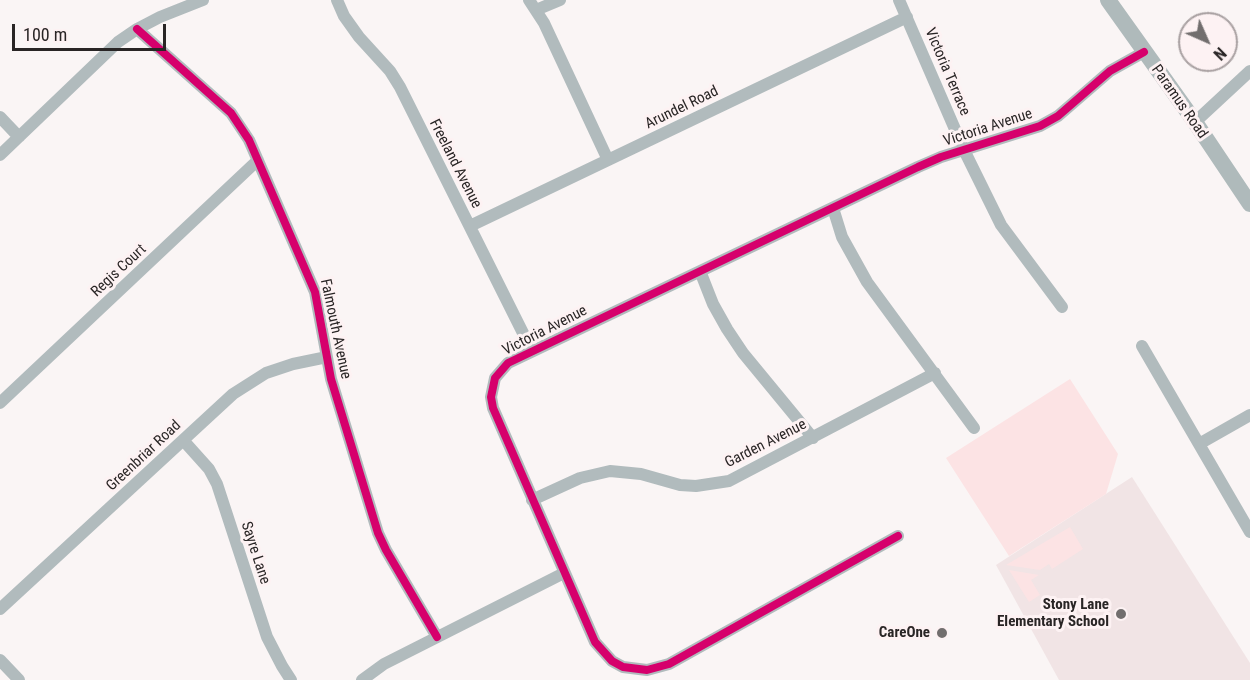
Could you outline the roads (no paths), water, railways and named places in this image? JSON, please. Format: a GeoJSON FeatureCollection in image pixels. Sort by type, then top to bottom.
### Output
{"type":"FeatureCollection","features":[{"type":"Feature","properties":{"kind":"main road","name":"Paramus Road"},"geometry":{"type":"LineString","coordinates":[[1108,0],[1250,204]]}},
{"type":"Feature","properties":{"kind":"street"},"geometry":{"type":"LineString","coordinates":[[0,155],[109,50],[137,29],[203,0]]}},
{"type":"Feature","properties":{"kind":"street","name":"Freeland Avenue"},"geometry":{"type":"LineString","coordinates":[[337,0],[344,16],[359,37],[390,70],[400,87],[532,351]]}},
{"type":"Feature","properties":{"kind":"street"},"geometry":{"type":"LineString","coordinates":[[560,0],[533,5],[544,22],[608,160]]}},
{"type":"Feature","properties":{"kind":"street","name":"Victoria Terrace"},"geometry":{"type":"LineString","coordinates":[[899,0],[964,150],[1001,225],[1062,307]]}},
{"type":"Feature","properties":{"kind":"street","name":"Arundel Road"},"geometry":{"type":"LineString","coordinates":[[470,226],[907,17]]}},
{"type":"Feature","properties":{"kind":"street","name":"Falmouth Avenue"},"geometry":{"type":"LineString","coordinates":[[137,29],[231,113],[249,140],[296,253],[309,275],[315,292],[331,379],[378,533],[437,637]]}},
{"type":"Feature","properties":{"kind":"street","name":"Victoria Avenue"},"geometry":{"type":"LineString","coordinates":[[898,536],[669,664],[647,670],[623,667],[602,652],[595,642],[493,408],[491,388],[500,370],[508,363],[532,351],[918,167],[1020,133],[1058,116],[1110,71],[1144,52]]}},
{"type":"Feature","properties":{"kind":"street"},"geometry":{"type":"LineString","coordinates":[[1194,122],[1250,70]]}},
{"type":"Feature","properties":{"kind":"street"},"geometry":{"type":"LineString","coordinates":[[0,117],[19,137]]}},
{"type":"Feature","properties":{"kind":"street","name":"Regis Court"},"geometry":{"type":"LineString","coordinates":[[0,403],[258,160]]}},
{"type":"Feature","properties":{"kind":"street"},"geometry":{"type":"LineString","coordinates":[[833,208],[842,237],[867,282],[974,428]]}},
{"type":"Feature","properties":{"kind":"street"},"geometry":{"type":"LineString","coordinates":[[700,271],[713,304],[743,353],[813,438]]}},
{"type":"Feature","properties":{"kind":"street"},"geometry":{"type":"LineString","coordinates":[[1142,346],[1250,532]]}},
{"type":"Feature","properties":{"kind":"street","name":"Greenbriar Road"},"geometry":{"type":"LineString","coordinates":[[0,609],[247,383],[283,367],[327,357]]}},
{"type":"Feature","properties":{"kind":"street","name":"Garden Avenue"},"geometry":{"type":"LineString","coordinates":[[532,500],[580,478],[610,471],[641,474],[680,485],[713,485],[740,476],[935,373]]}},
{"type":"Feature","properties":{"kind":"street"},"geometry":{"type":"LineString","coordinates":[[1199,444],[1250,415]]}},
{"type":"Feature","properties":{"kind":"street","name":"Sayre Lane"},"geometry":{"type":"LineString","coordinates":[[183,440],[209,469],[217,484],[267,637],[291,680]]}},
{"type":"Feature","properties":{"kind":"street"},"geometry":{"type":"LineString","coordinates":[[362,680],[384,664],[564,573]]}},
{"type":"Feature","properties":{"kind":"street"},"geometry":{"type":"LineString","coordinates":[[0,660],[19,680]]}},
{"type":"Feature","properties":{"kind":"place","name":"Stony Lane Elementary School"},"geometry":{"type":"Point","coordinates":[1121,614]}},
{"type":"Feature","properties":{"kind":"place","name":"CareOne"},"geometry":{"type":"Point","coordinates":[942,633]}}]}
